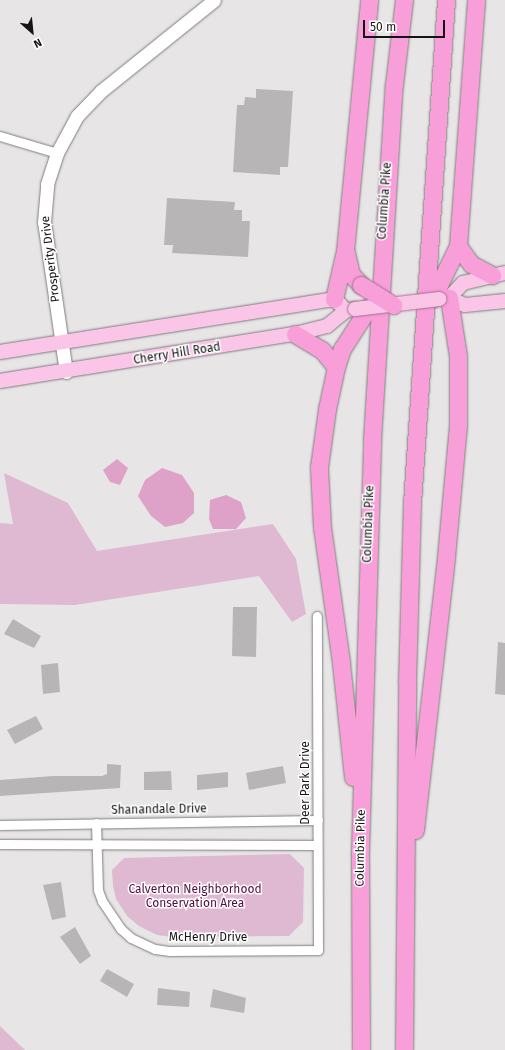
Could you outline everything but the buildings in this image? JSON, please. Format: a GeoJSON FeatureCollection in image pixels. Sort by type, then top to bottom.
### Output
{"type":"FeatureCollection","features":[{"type":"Feature","properties":{"kind":"highway"},"geometry":{"type":"LineString","coordinates":[[334,299],[345,251],[369,0]]}},
{"type":"Feature","properties":{"kind":"highway","name":"Columbia Pike"},"geometry":{"type":"LineString","coordinates":[[361,1050],[360,851],[366,587],[382,254],[394,85],[404,0]]}},
{"type":"Feature","properties":{"kind":"highway"},"geometry":{"type":"LineString","coordinates":[[404,1050],[404,935],[412,503],[446,0]]}},
{"type":"Feature","properties":{"kind":"highway"},"geometry":{"type":"LineString","coordinates":[[404,935],[446,557],[458,426],[458,356],[439,296],[458,246],[476,0]]}},
{"type":"Feature","properties":{"kind":"highway"},"geometry":{"type":"LineString","coordinates":[[458,246],[471,264],[499,274]]}},
{"type":"Feature","properties":{"kind":"highway"},"geometry":{"type":"LineString","coordinates":[[345,251],[351,274],[361,285],[393,305]]}},
{"type":"Feature","properties":{"kind":"highway"},"geometry":{"type":"LineString","coordinates":[[357,309],[354,332],[342,349],[336,367],[323,436],[319,467],[320,497],[341,662],[360,851]]}},
{"type":"Feature","properties":{"kind":"highway"},"geometry":{"type":"LineString","coordinates":[[295,334],[322,350],[336,367]]}},
{"type":"Feature","properties":{"kind":"main road"},"geometry":{"type":"LineString","coordinates":[[0,352],[334,299],[357,309],[393,305],[439,296],[463,283],[499,274]]}},
{"type":"Feature","properties":{"kind":"main road"},"geometry":{"type":"LineString","coordinates":[[439,296],[465,305],[505,301]]}},
{"type":"Feature","properties":{"kind":"main road","name":"Cherry Hill Road"},"geometry":{"type":"LineString","coordinates":[[0,381],[66,372],[295,334],[327,326],[357,309]]}},
{"type":"Feature","properties":{"kind":"street","name":"Prosperity Drive"},"geometry":{"type":"LineString","coordinates":[[66,372],[44,222],[47,184],[56,152],[72,123],[92,99],[214,0]]}},
{"type":"Feature","properties":{"kind":"street"},"geometry":{"type":"LineString","coordinates":[[0,136],[56,152]]}},
{"type":"Feature","properties":{"kind":"street","name":"Deer Park Drive"},"geometry":{"type":"LineString","coordinates":[[317,616],[318,950]]}},
{"type":"Feature","properties":{"kind":"street","name":"Shanandale Drive"},"geometry":{"type":"LineString","coordinates":[[0,825],[318,820]]}},
{"type":"Feature","properties":{"kind":"street","name":"McHenry Drive"},"geometry":{"type":"LineString","coordinates":[[96,823],[98,890],[102,901],[121,929],[156,949],[170,951],[318,950]]}},
{"type":"Feature","properties":{"kind":"street"},"geometry":{"type":"LineString","coordinates":[[0,844],[317,845]]}},
{"type":"Feature","properties":{"kind":"green space"},"geometry":{"type":"Polygon","coordinates":[[[4,473],[68,503],[97,551],[273,524],[296,559],[306,614],[292,622],[259,576],[75,605],[0,604],[0,523],[13,524],[4,473]]]}},
{"type":"Feature","properties":{"kind":"green space","name":"Calverton Neighborhood Conservation Area"},"geometry":{"type":"Polygon","coordinates":[[[290,854],[304,868],[303,922],[289,936],[173,937],[157,935],[139,926],[127,916],[116,899],[113,886],[112,870],[124,858],[290,854]]]}},
{"type":"Feature","properties":{"kind":"green space"},"geometry":{"type":"Polygon","coordinates":[[[0,1026],[25,1050],[0,1050],[0,1026]]]}},
{"type":"Feature","properties":{"kind":"shaded area"},"geometry":{"type":"Polygon","coordinates":[[[117,459],[128,468],[120,485],[110,482],[103,470],[117,459]]]}},
{"type":"Feature","properties":{"kind":"shaded area"},"geometry":{"type":"Polygon","coordinates":[[[162,468],[182,475],[194,493],[194,513],[183,523],[165,527],[151,516],[138,496],[145,480],[162,468]]]}},
{"type":"Feature","properties":{"kind":"shaded area"},"geometry":{"type":"Polygon","coordinates":[[[226,495],[241,502],[246,518],[236,529],[213,529],[209,519],[210,500],[226,495]]]}}]}
